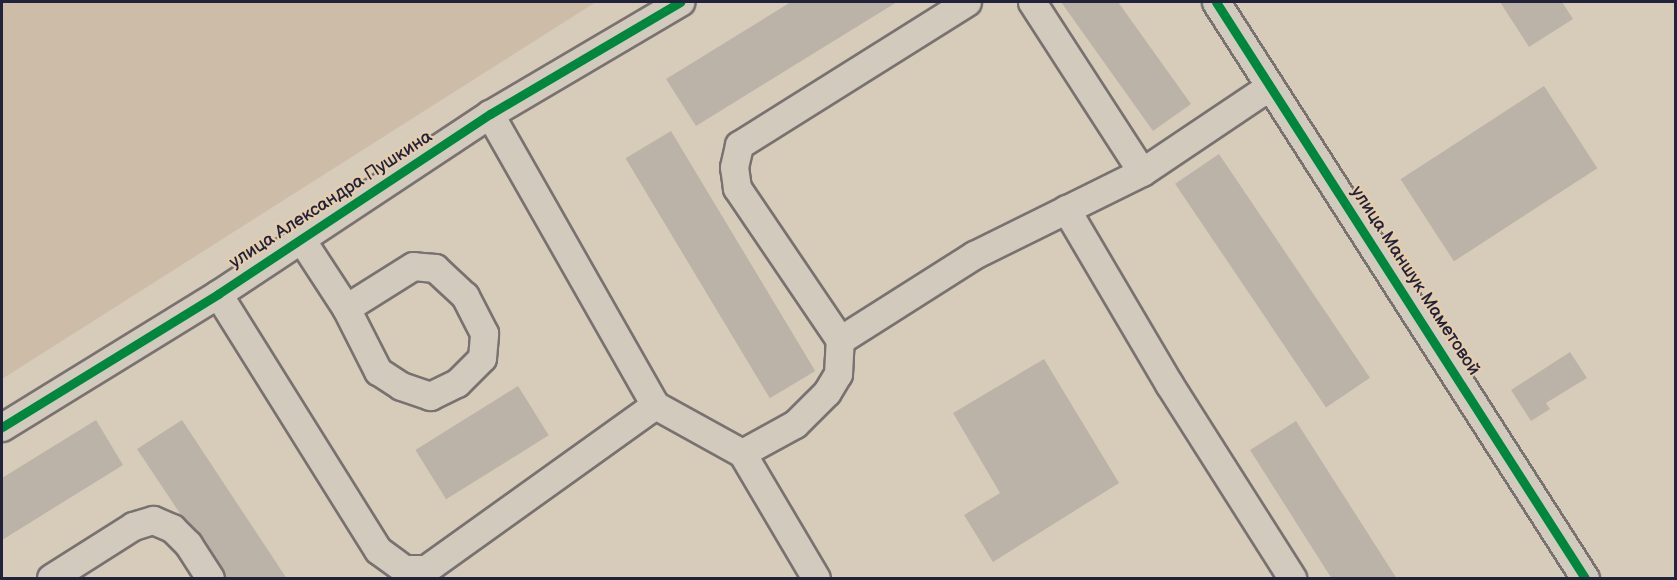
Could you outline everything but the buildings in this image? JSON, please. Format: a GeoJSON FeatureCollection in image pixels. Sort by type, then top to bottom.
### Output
{"type":"FeatureCollection","features":[{"type":"Feature","properties":{"kind":"street","name":"улица Александра Пушкина"},"geometry":{"type":"LineString","coordinates":[[2,427],[218,294],[490,114],[680,2]]}},
{"type":"Feature","properties":{"kind":"street"},"geometry":{"type":"LineString","coordinates":[[742,453],[795,424],[827,392],[838,374],[840,340],[737,188],[734,167],[739,145],[967,2]]}},
{"type":"Feature","properties":{"kind":"street"},"geometry":{"type":"LineString","coordinates":[[1032,2],[1142,172]]}},
{"type":"Feature","properties":{"kind":"street","name":"улица Маншук Маметовой"},"geometry":{"type":"LineString","coordinates":[[1216,2],[1585,579]]}},
{"type":"Feature","properties":{"kind":"street"},"geometry":{"type":"LineString","coordinates":[[840,340],[974,255],[1142,172],[1270,86]]}},
{"type":"Feature","properties":{"kind":"street"},"geometry":{"type":"LineString","coordinates":[[490,114],[655,405],[742,453],[816,579]]}},
{"type":"Feature","properties":{"kind":"street"},"geometry":{"type":"LineString","coordinates":[[1066,209],[1169,384],[1292,579]]}},
{"type":"Feature","properties":{"kind":"street"},"geometry":{"type":"LineString","coordinates":[[301,239],[346,308],[378,371],[401,386],[430,396],[457,383],[482,358],[484,333],[465,296],[435,268],[413,266],[346,308]]}},
{"type":"Feature","properties":{"kind":"street"},"geometry":{"type":"LineString","coordinates":[[218,294],[378,550],[403,574],[426,569],[655,405]]}},
{"type":"Feature","properties":{"kind":"street"},"geometry":{"type":"LineString","coordinates":[[51,579],[133,526],[153,520],[172,528],[188,544],[210,579]]}},
{"type":"Feature","properties":{"kind":"shaded area"},"geometry":{"type":"Polygon","coordinates":[[[2,2],[596,2],[2,379],[2,2]]]}},
{"type":"Feature","properties":{"kind":"cycle path"},"geometry":{"type":"LineString","coordinates":[[2,427],[218,294],[490,114],[680,2]]}},
{"type":"Feature","properties":{"kind":"cycle path"},"geometry":{"type":"LineString","coordinates":[[1216,2],[1585,578]]}}]}
